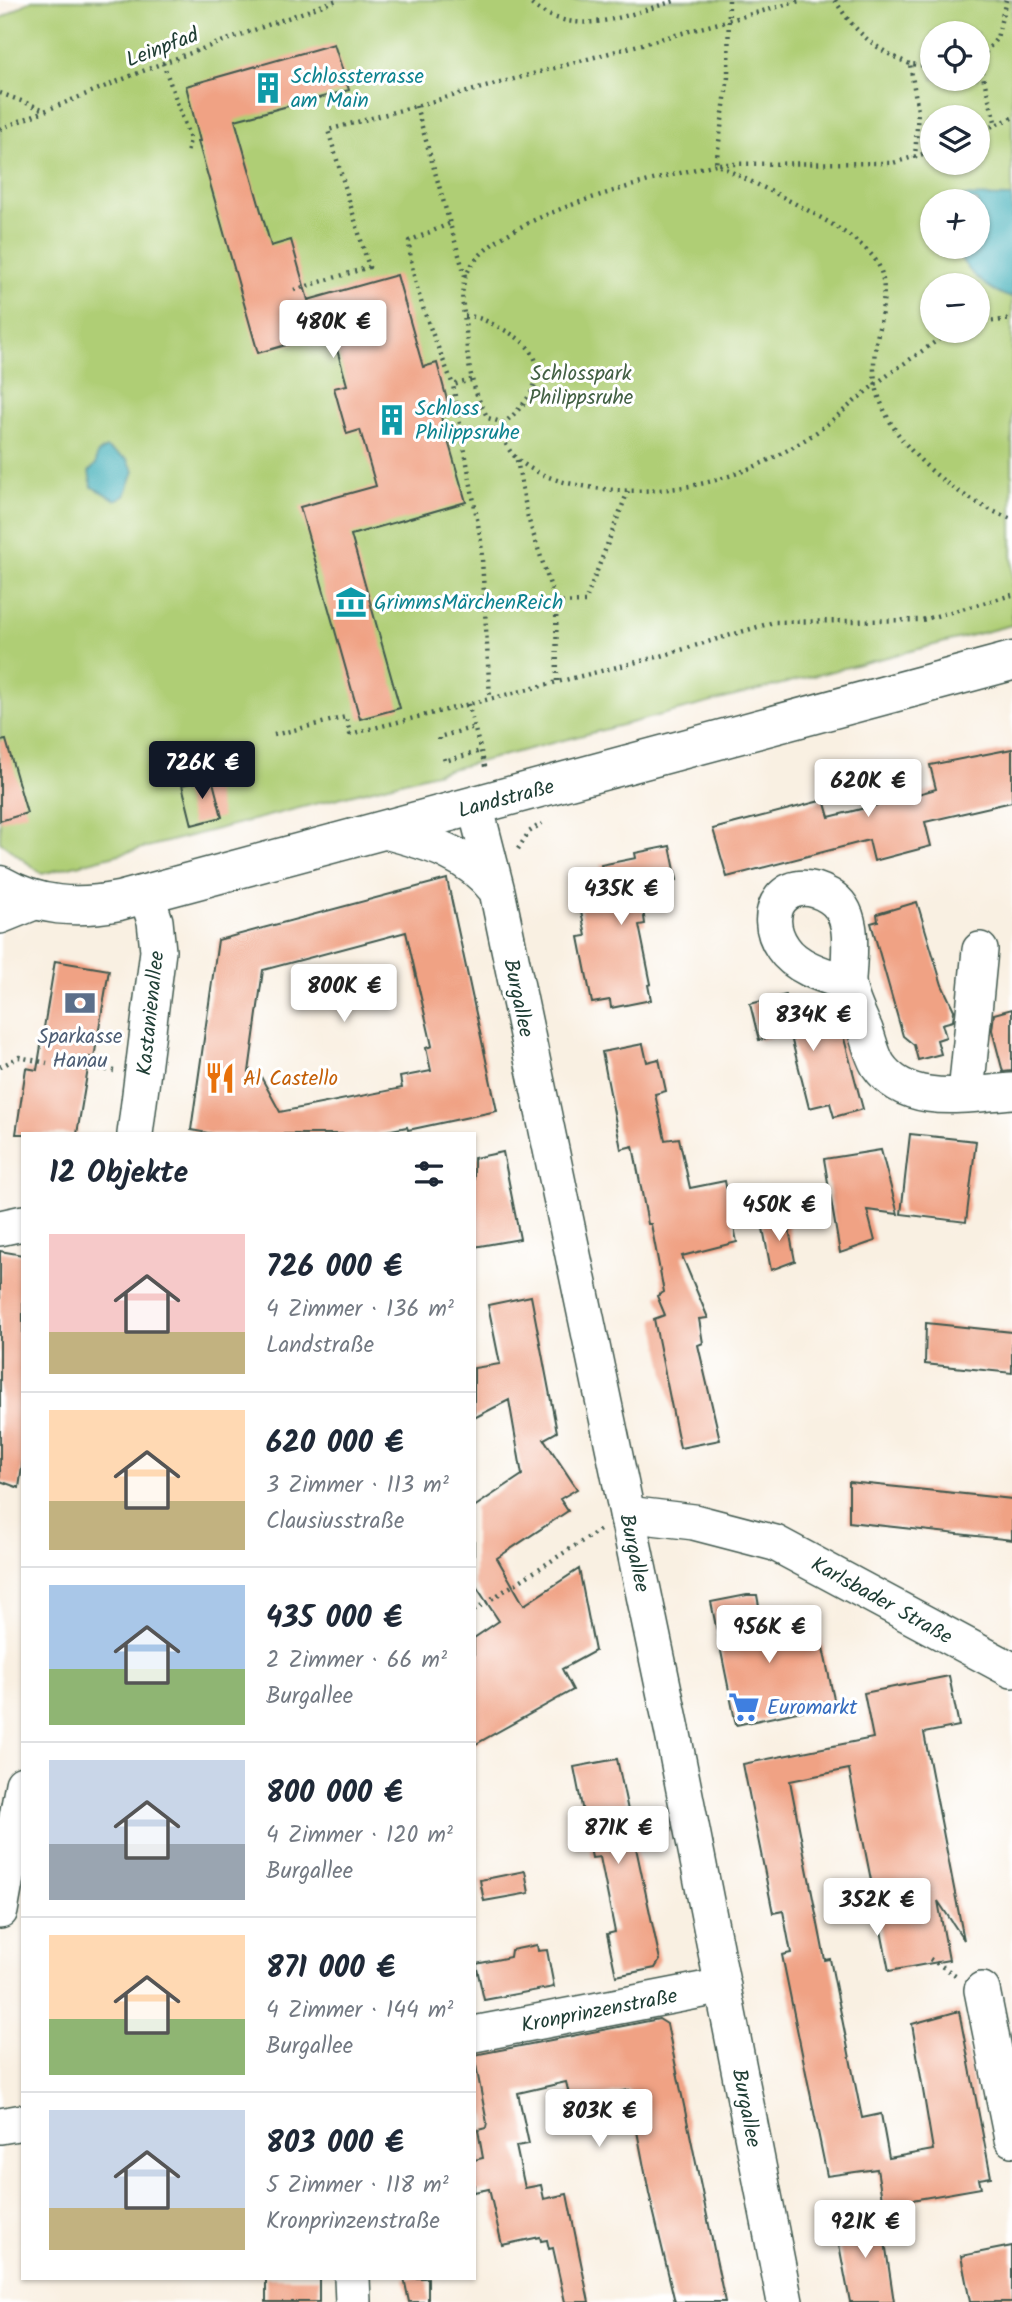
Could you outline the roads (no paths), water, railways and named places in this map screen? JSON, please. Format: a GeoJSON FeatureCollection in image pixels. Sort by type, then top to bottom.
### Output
{"type":"FeatureCollection","features":[{"type":"Feature","properties":{"kind":"main road","name":"Landstraße"},"geometry":{"type":"LineString","coordinates":[[0,885],[37,901],[74,906],[97,905],[1012,661]]}},
{"type":"Feature","properties":{"kind":"street","name":"Burgallee"},"geometry":{"type":"LineString","coordinates":[[485,803],[497,891],[723,1986],[785,2302]]}},
{"type":"Feature","properties":{"kind":"street"},"geometry":{"type":"LineString","coordinates":[[381,830],[415,838],[471,863],[497,891]]}},
{"type":"Feature","properties":{"kind":"street","name":"Kastanienallee"},"geometry":{"type":"LineString","coordinates":[[135,1132],[158,951],[155,921],[146,894]]}},
{"type":"Feature","properties":{"kind":"street"},"geometry":{"type":"LineString","coordinates":[[0,916],[37,901]]}},
{"type":"Feature","properties":{"kind":"street"},"geometry":{"type":"LineString","coordinates":[[967,1094],[980,950]]}},
{"type":"Feature","properties":{"kind":"street"},"geometry":{"type":"LineString","coordinates":[[848,983],[877,1063],[889,1079],[920,1093],[1012,1091]]}},
{"type":"Feature","properties":{"kind":"street"},"geometry":{"type":"LineString","coordinates":[[0,1228],[21,1223]]}},
{"type":"Feature","properties":{"kind":"street","name":"Karlsbader Straße"},"geometry":{"type":"LineString","coordinates":[[626,1514],[694,1522],[775,1543],[1012,1670]]}},
{"type":"Feature","properties":{"kind":"street"},"geometry":{"type":"LineString","coordinates":[[0,1911],[21,1795]]}},
{"type":"Feature","properties":{"kind":"street","name":"Kronprinzenstraße"},"geometry":{"type":"LineString","coordinates":[[476,2034],[723,1986]]}},
{"type":"Feature","properties":{"kind":"street"},"geometry":{"type":"LineString","coordinates":[[982,1990],[1012,2139]]}},
{"type":"Feature","properties":{"kind":"street"},"geometry":{"type":"LineString","coordinates":[[0,2126],[21,2122]]}},
{"type":"Feature","properties":{"kind":"street"},"geometry":{"type":"LineString","coordinates":[[352,2280],[353,2302]]}},
{"type":"Feature","properties":{"kind":"water"},"geometry":{"type":"Polygon","coordinates":[[[990,197],[1012,197],[1012,298],[990,287],[990,273],[972,273],[961,259],[990,259],[990,197]]]}},
{"type":"Feature","properties":{"kind":"water"},"geometry":{"type":"Polygon","coordinates":[[[106,448],[127,459],[134,471],[125,496],[116,500],[92,487],[89,472],[96,464],[97,454],[106,448]]]}},
{"type":"Feature","properties":{"kind":"place","name":"Schlossterrasse am Main"},"geometry":{"type":"Point","coordinates":[268,88]}},
{"type":"Feature","properties":{"kind":"place","name":"Schloss Philippsruhe"},"geometry":{"type":"Point","coordinates":[392,420]}},
{"type":"Feature","properties":{"kind":"place","name":"GrimmsMärchenReich"},"geometry":{"type":"Point","coordinates":[351,602]}},
{"type":"Feature","properties":{"kind":"place","name":"Sparkasse Hanau"},"geometry":{"type":"Point","coordinates":[80,1003]}},
{"type":"Feature","properties":{"kind":"place","name":"Al Castello"},"geometry":{"type":"Point","coordinates":[220,1078]}},
{"type":"Feature","properties":{"kind":"place","name":"Euromarkt"},"geometry":{"type":"Point","coordinates":[744,1707]}},
{"type":"Feature","properties":{"kind":"park label","name":"Schlosspark Philippsruhe"},"geometry":{"type":"Point","coordinates":[581,385]}}]}
